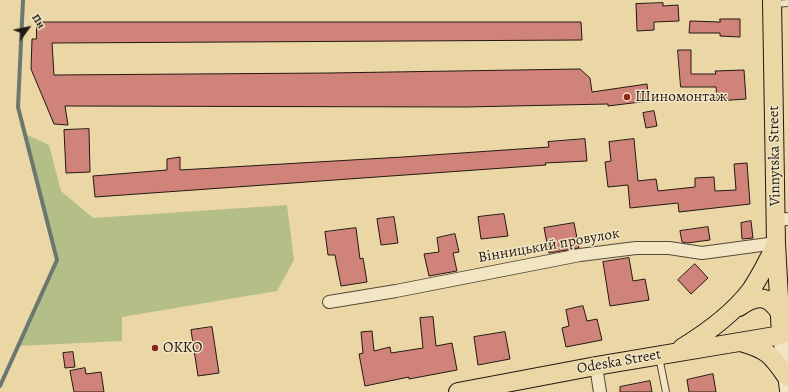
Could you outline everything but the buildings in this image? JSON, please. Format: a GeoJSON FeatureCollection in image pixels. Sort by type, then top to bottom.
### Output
{"type":"FeatureCollection","features":[{"type":"Feature","properties":{"kind":"main road","name":"Vinnytska Street"},"geometry":{"type":"LineString","coordinates":[[778,2],[782,220],[776,243],[781,335]]}},
{"type":"Feature","properties":{"kind":"main road"},"geometry":{"type":"LineString","coordinates":[[729,314],[750,291],[764,268],[776,243]]}},
{"type":"Feature","properties":{"kind":"main road"},"geometry":{"type":"LineString","coordinates":[[666,354],[708,332],[729,314],[751,299],[769,299],[780,313]]}},
{"type":"Feature","properties":{"kind":"main road"},"geometry":{"type":"LineString","coordinates":[[781,335],[787,383]]}},
{"type":"Feature","properties":{"kind":"main road","name":"Odeska Street"},"geometry":{"type":"LineString","coordinates":[[458,392],[596,366],[781,335]]}},
{"type":"Feature","properties":{"kind":"main road"},"geometry":{"type":"LineString","coordinates":[[740,342],[757,347],[767,352],[774,358],[787,383]]}},
{"type":"Feature","properties":{"kind":"street","name":"Вінницький провулок"},"geometry":{"type":"LineString","coordinates":[[329,302],[580,255],[636,248],[669,248],[702,253],[776,243]]}},
{"type":"Feature","properties":{"kind":"street"},"geometry":{"type":"LineString","coordinates":[[596,366],[600,392]]}},
{"type":"Feature","properties":{"kind":"lane"},"geometry":{"type":"LineString","coordinates":[[666,354],[666,392]]}},
{"type":"Feature","properties":{"kind":"green space"},"geometry":{"type":"Polygon","coordinates":[[[25,134],[49,145],[61,191],[93,218],[287,205],[294,260],[277,291],[122,317],[122,341],[17,346],[57,260],[25,134]]]}},
{"type":"Feature","properties":{"kind":"waterway"},"geometry":{"type":"LineString","coordinates":[[0,386],[57,260],[18,107],[23,0]]}},
{"type":"Feature","properties":{"kind":"place","name":"Шиномонтаж"},"geometry":{"type":"Point","coordinates":[627,97]}},
{"type":"Feature","properties":{"kind":"place","name":"OKKO"},"geometry":{"type":"Point","coordinates":[155,348]}}]}
